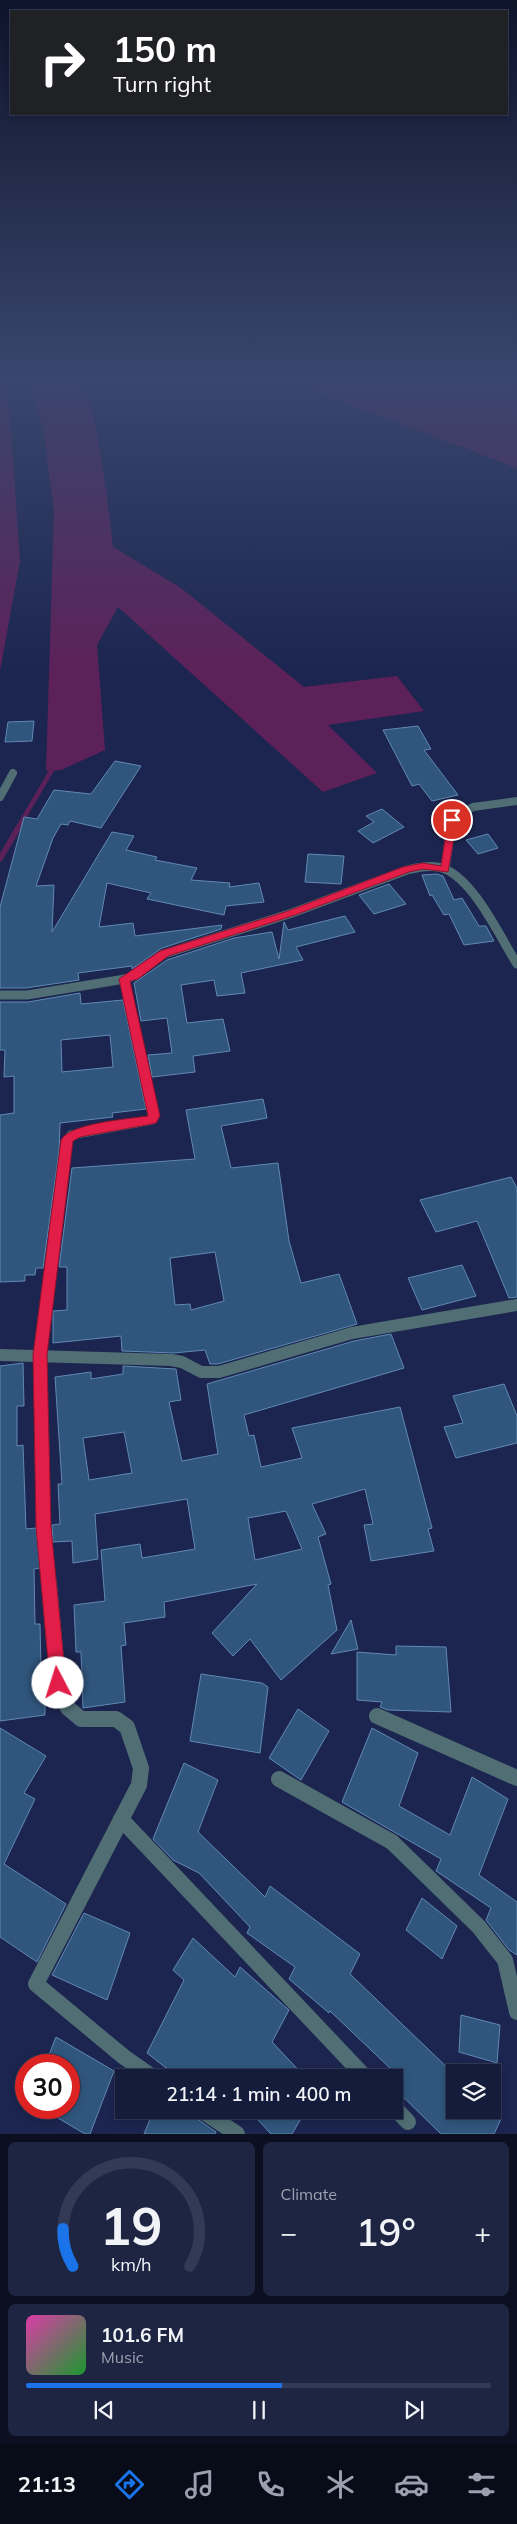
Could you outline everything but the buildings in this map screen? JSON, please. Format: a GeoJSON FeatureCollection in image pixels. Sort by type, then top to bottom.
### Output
{"type":"FeatureCollection","features":[{"type":"Feature","properties":{"kind":"street"},"geometry":{"type":"LineString","coordinates":[[0,798],[13,772]]}},
{"type":"Feature","properties":{"kind":"street"},"geometry":{"type":"LineString","coordinates":[[445,869],[452,820],[456,814],[477,807],[517,802]]}},
{"type":"Feature","properties":{"kind":"street"},"geometry":{"type":"LineString","coordinates":[[0,995],[36,993],[125,979],[134,976],[164,954],[292,913],[407,870],[423,866],[445,869],[457,876],[473,896],[517,964]]}},
{"type":"Feature","properties":{"kind":"street"},"geometry":{"type":"LineString","coordinates":[[125,979],[154,1116],[152,1120],[79,1132],[71,1135],[67,1140],[40,1355],[44,1527],[58,1683],[68,1708],[81,1719],[116,1719],[127,1727],[141,1768],[140,1785],[36,1984],[141,2069]]}},
{"type":"Feature","properties":{"kind":"street"},"geometry":{"type":"LineString","coordinates":[[0,1356],[40,1355],[171,1360],[182,1362],[201,1372],[219,1372],[352,1333],[517,1305]]}},
{"type":"Feature","properties":{"kind":"street"},"geometry":{"type":"LineString","coordinates":[[377,1716],[517,1778]]}},
{"type":"Feature","properties":{"kind":"street"},"geometry":{"type":"LineString","coordinates":[[279,1779],[392,1842],[493,1943],[505,1960],[514,1992],[517,2012]]}},
{"type":"Feature","properties":{"kind":"street"},"geometry":{"type":"LineString","coordinates":[[121,1819],[357,2069]]}},
{"type":"Feature","properties":{"kind":"street"},"geometry":{"type":"LineString","coordinates":[[403,2117],[408,2122]]}},
{"type":"Feature","properties":{"kind":"street"},"geometry":{"type":"LineString","coordinates":[[214,2119],[236,2134]]}},
{"type":"Feature","properties":{"kind":"shaded area"},"geometry":{"type":"Polygon","coordinates":[[[0,478],[14,478],[20,561],[0,671],[0,478]]]}},
{"type":"Feature","properties":{"kind":"shaded area"},"geometry":{"type":"Polygon","coordinates":[[[50,478],[104,478],[113,547],[181,588],[304,687],[397,676],[424,711],[328,725],[377,773],[323,792],[118,607],[97,645],[105,750],[61,770],[46,771],[54,511],[50,478]]]}},
{"type":"Feature","properties":{"kind":"waterway"},"geometry":{"type":"LineString","coordinates":[[17,829],[52,770]]}},
{"type":"Feature","properties":{"kind":"waterway"},"geometry":{"type":"LineString","coordinates":[[0,859],[18,828]]}},
{"type":"Feature","properties":{"kind":"route"},"geometry":{"type":"LineString","coordinates":[[58,1683],[44,1527],[40,1355],[67,1140],[71,1135],[79,1132],[152,1120],[154,1116],[125,979],[134,976],[164,954],[292,913],[412,868],[423,866],[445,869],[451,839],[452,820]]}}]}
